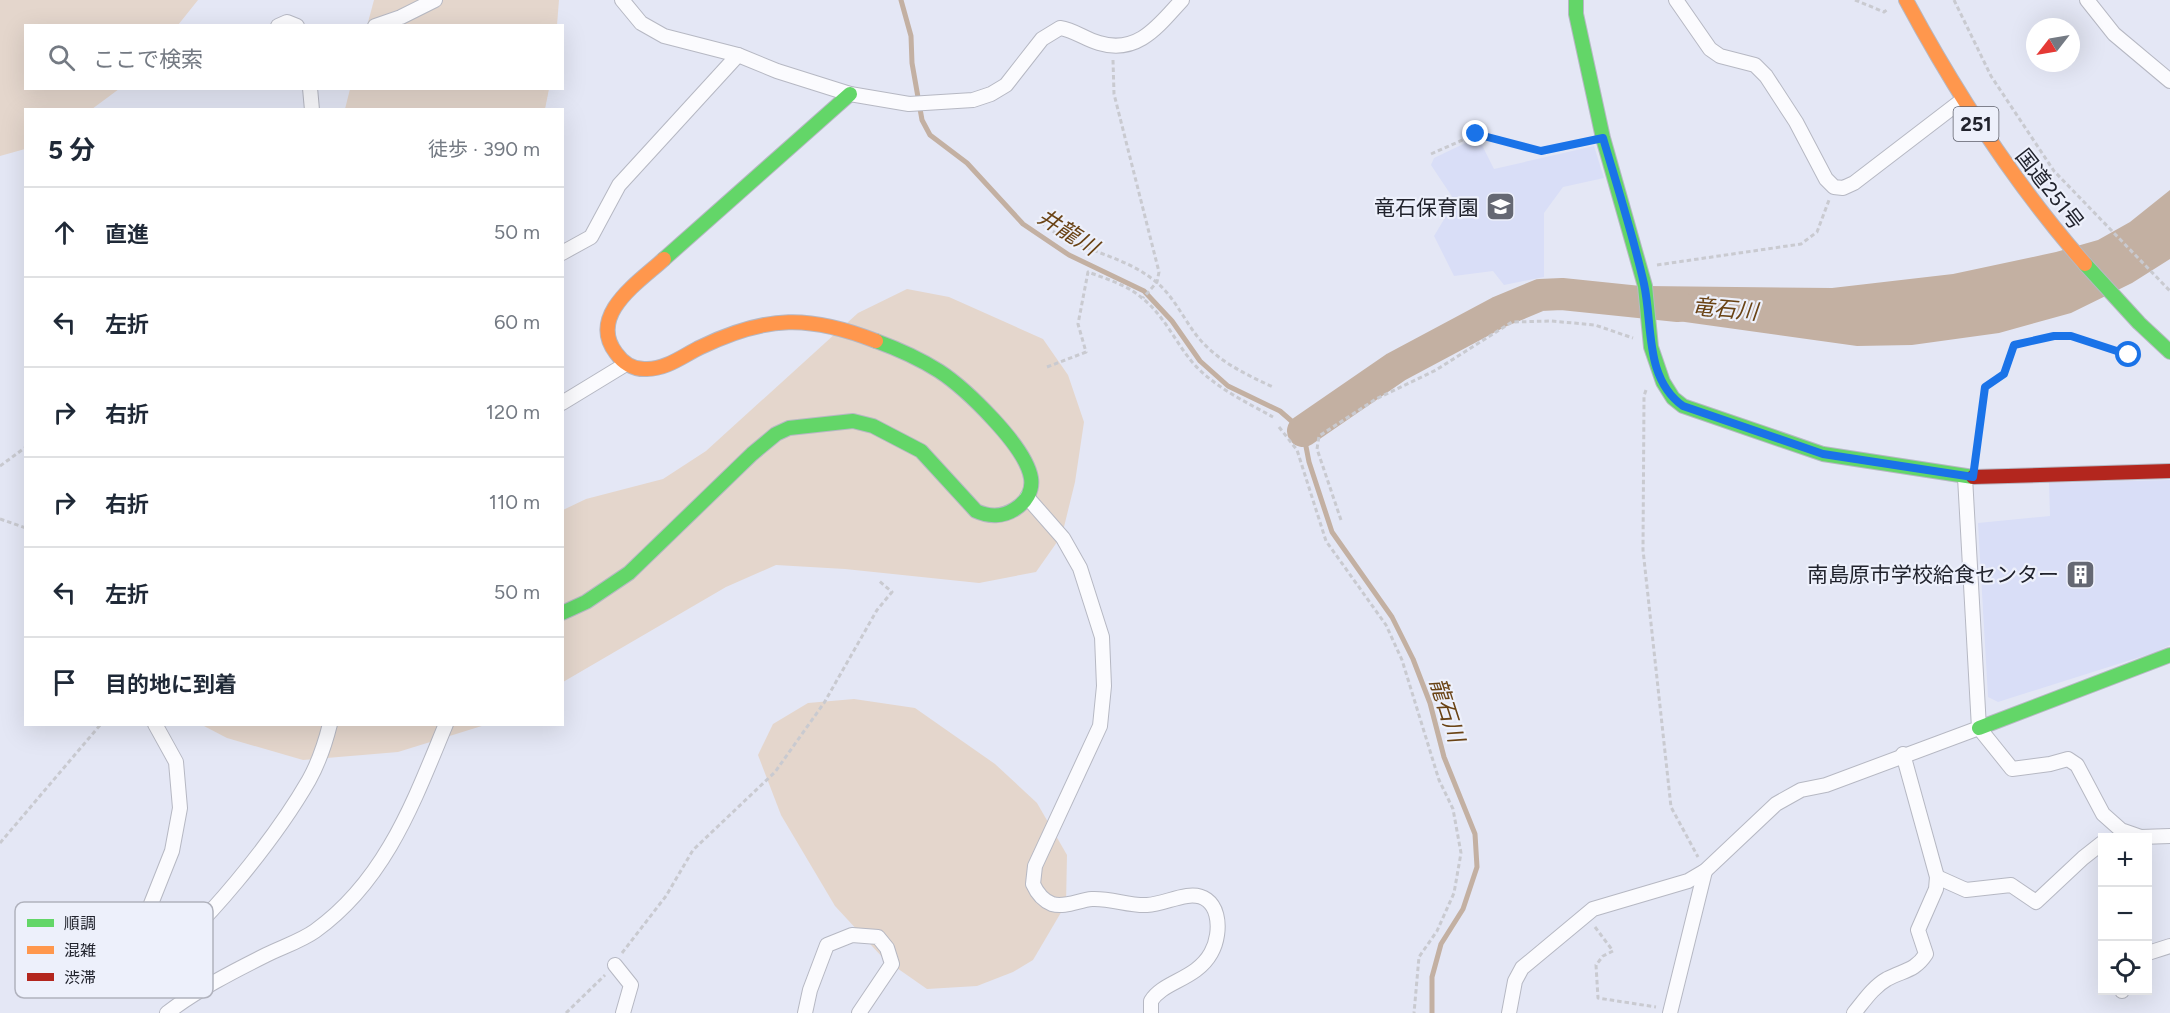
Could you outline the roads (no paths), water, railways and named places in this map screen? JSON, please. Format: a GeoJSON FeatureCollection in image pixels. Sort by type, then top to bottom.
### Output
{"type":"FeatureCollection","features":[{"type":"Feature","properties":{"kind":"main road"},"geometry":{"type":"LineString","coordinates":[[1576,0],[1576,14],[1603,138],[1645,286],[1650,341],[1664,382],[1673,399],[1683,406],[1823,454],[1969,477],[2170,471]]}},
{"type":"Feature","properties":{"kind":"main road","name":"国道251号"},"geometry":{"type":"LineString","coordinates":[[1906,0],[1961,101],[2018,185],[2119,303],[2167,349]]}},
{"type":"Feature","properties":{"kind":"main road"},"geometry":{"type":"LineString","coordinates":[[564,612],[592,601],[628,577],[745,461],[785,430],[849,421],[866,422],[918,449],[976,511],[992,518],[1005,515],[1027,497],[1031,487],[1030,473],[1016,447],[978,406],[939,371],[848,332],[817,322],[785,322],[741,332],[694,349],[661,367],[648,370],[626,364],[615,352],[608,337],[608,322],[615,306],[626,292],[850,94]]}},
{"type":"Feature","properties":{"kind":"main road"},"geometry":{"type":"LineString","coordinates":[[1979,728],[2070,691],[2170,655]]}},
{"type":"Feature","properties":{"kind":"street"},"geometry":{"type":"LineString","coordinates":[[381,24],[435,0]]}},
{"type":"Feature","properties":{"kind":"street"},"geometry":{"type":"LineString","coordinates":[[622,0],[641,23],[664,36],[738,55],[777,71],[850,94],[909,104],[973,100],[991,94],[1006,85],[1042,39],[1060,28],[1099,43],[1114,46],[1140,41],[1152,33],[1182,0]]}},
{"type":"Feature","properties":{"kind":"street"},"geometry":{"type":"LineString","coordinates":[[1676,0],[1710,49],[1720,56],[1755,65],[1766,76],[1796,122],[1826,179],[1834,187],[1843,188],[1854,183],[1961,101]]}},
{"type":"Feature","properties":{"kind":"street"},"geometry":{"type":"LineString","coordinates":[[2086,0],[2114,34],[2170,81]]}},
{"type":"Feature","properties":{"kind":"street"},"geometry":{"type":"LineString","coordinates":[[564,252],[591,237],[619,185],[738,55]]}},
{"type":"Feature","properties":{"kind":"street"},"geometry":{"type":"LineString","coordinates":[[310,90],[312,108]]}},
{"type":"Feature","properties":{"kind":"street"},"geometry":{"type":"LineString","coordinates":[[564,402],[626,364]]}},
{"type":"Feature","properties":{"kind":"street"},"geometry":{"type":"LineString","coordinates":[[1969,477],[1979,728],[2012,769],[2068,759],[2077,765],[2115,833]]}},
{"type":"Feature","properties":{"kind":"street"},"geometry":{"type":"LineString","coordinates":[[1027,497],[1063,538],[1080,568],[1101,638],[1104,686],[1100,726],[1035,866],[1033,884],[1044,900],[1053,904],[1091,899],[1140,906],[1156,905],[1189,896],[1208,902],[1218,917],[1218,930],[1212,953],[1199,969],[1156,993],[1151,1001],[1152,1013]]}},
{"type":"Feature","properties":{"kind":"street"},"geometry":{"type":"LineString","coordinates":[[152,902],[172,851],[180,808],[176,762],[155,726]]}},
{"type":"Feature","properties":{"kind":"street"},"geometry":{"type":"LineString","coordinates":[[213,906],[254,860],[309,780],[324,748],[330,726]]}},
{"type":"Feature","properties":{"kind":"street"},"geometry":{"type":"LineString","coordinates":[[213,984],[314,932],[347,905],[370,878],[406,822],[445,726]]}},
{"type":"Feature","properties":{"kind":"street"},"geometry":{"type":"LineString","coordinates":[[1509,1013],[1515,981],[1522,968],[1593,909],[1688,881],[1705,871],[1776,804],[1801,790],[1826,785],[1903,754],[1979,728]]}},
{"type":"Feature","properties":{"kind":"street"},"geometry":{"type":"LineString","coordinates":[[1854,1013],[1870,993],[1886,980],[1919,965],[1926,954],[1918,930],[1936,889],[1937,877],[1903,754]]}},
{"type":"Feature","properties":{"kind":"street"},"geometry":{"type":"LineString","coordinates":[[2152,837],[2170,836]]}},
{"type":"Feature","properties":{"kind":"street"},"geometry":{"type":"LineString","coordinates":[[1937,877],[1966,890],[2011,885],[2036,902],[2098,847]]}},
{"type":"Feature","properties":{"kind":"street"},"geometry":{"type":"LineString","coordinates":[[1670,1011],[1705,871]]}},
{"type":"Feature","properties":{"kind":"street"},"geometry":{"type":"LineString","coordinates":[[806,1013],[810,990],[827,945],[852,935],[878,937],[887,948],[892,964],[859,1013]]}},
{"type":"Feature","properties":{"kind":"street"},"geometry":{"type":"LineString","coordinates":[[2152,952],[2170,946]]}},
{"type":"Feature","properties":{"kind":"street"},"geometry":{"type":"LineString","coordinates":[[615,965],[631,985],[623,1013]]}},
{"type":"Feature","properties":{"kind":"street"},"geometry":{"type":"LineString","coordinates":[[167,1013],[187,998]]}},
{"type":"Feature","properties":{"kind":"water"},"geometry":{"type":"Polygon","coordinates":[[[2170,190],[2170,259],[2132,283],[2071,313],[1999,333],[1912,345],[1857,346],[1649,317],[1646,286],[1832,288],[1953,274],[2056,252],[2098,240],[2130,222],[2170,190]]]}},
{"type":"Feature","properties":{"kind":"waterway","name":"龍石川"},"geometry":{"type":"LineString","coordinates":[[901,0],[911,36],[912,63],[922,120],[930,135],[967,163],[1023,224],[1069,255],[1144,291],[1172,321],[1200,361],[1228,386],[1280,411],[1303,431],[1309,462],[1332,532],[1392,617],[1413,659],[1430,703],[1444,757],[1475,834],[1477,867],[1463,909],[1441,944],[1432,977],[1432,1013]]}},
{"type":"Feature","properties":{"kind":"waterway","name":"竜石川"},"geometry":{"type":"LineString","coordinates":[[1303,431],[1396,367],[1499,312],[1540,295],[1562,294],[1678,306]]}},
{"type":"Feature","properties":{"kind":"place","name":"竜石保育園"},"geometry":{"type":"Point","coordinates":[1500,207]}},
{"type":"Feature","properties":{"kind":"place","name":"南島原市学校給食センター"},"geometry":{"type":"Point","coordinates":[2080,574]}},
{"type":"Feature","properties":{"kind":"water label","name":"井龍川"},"geometry":{"type":"Point","coordinates":[1068,232]}}]}
